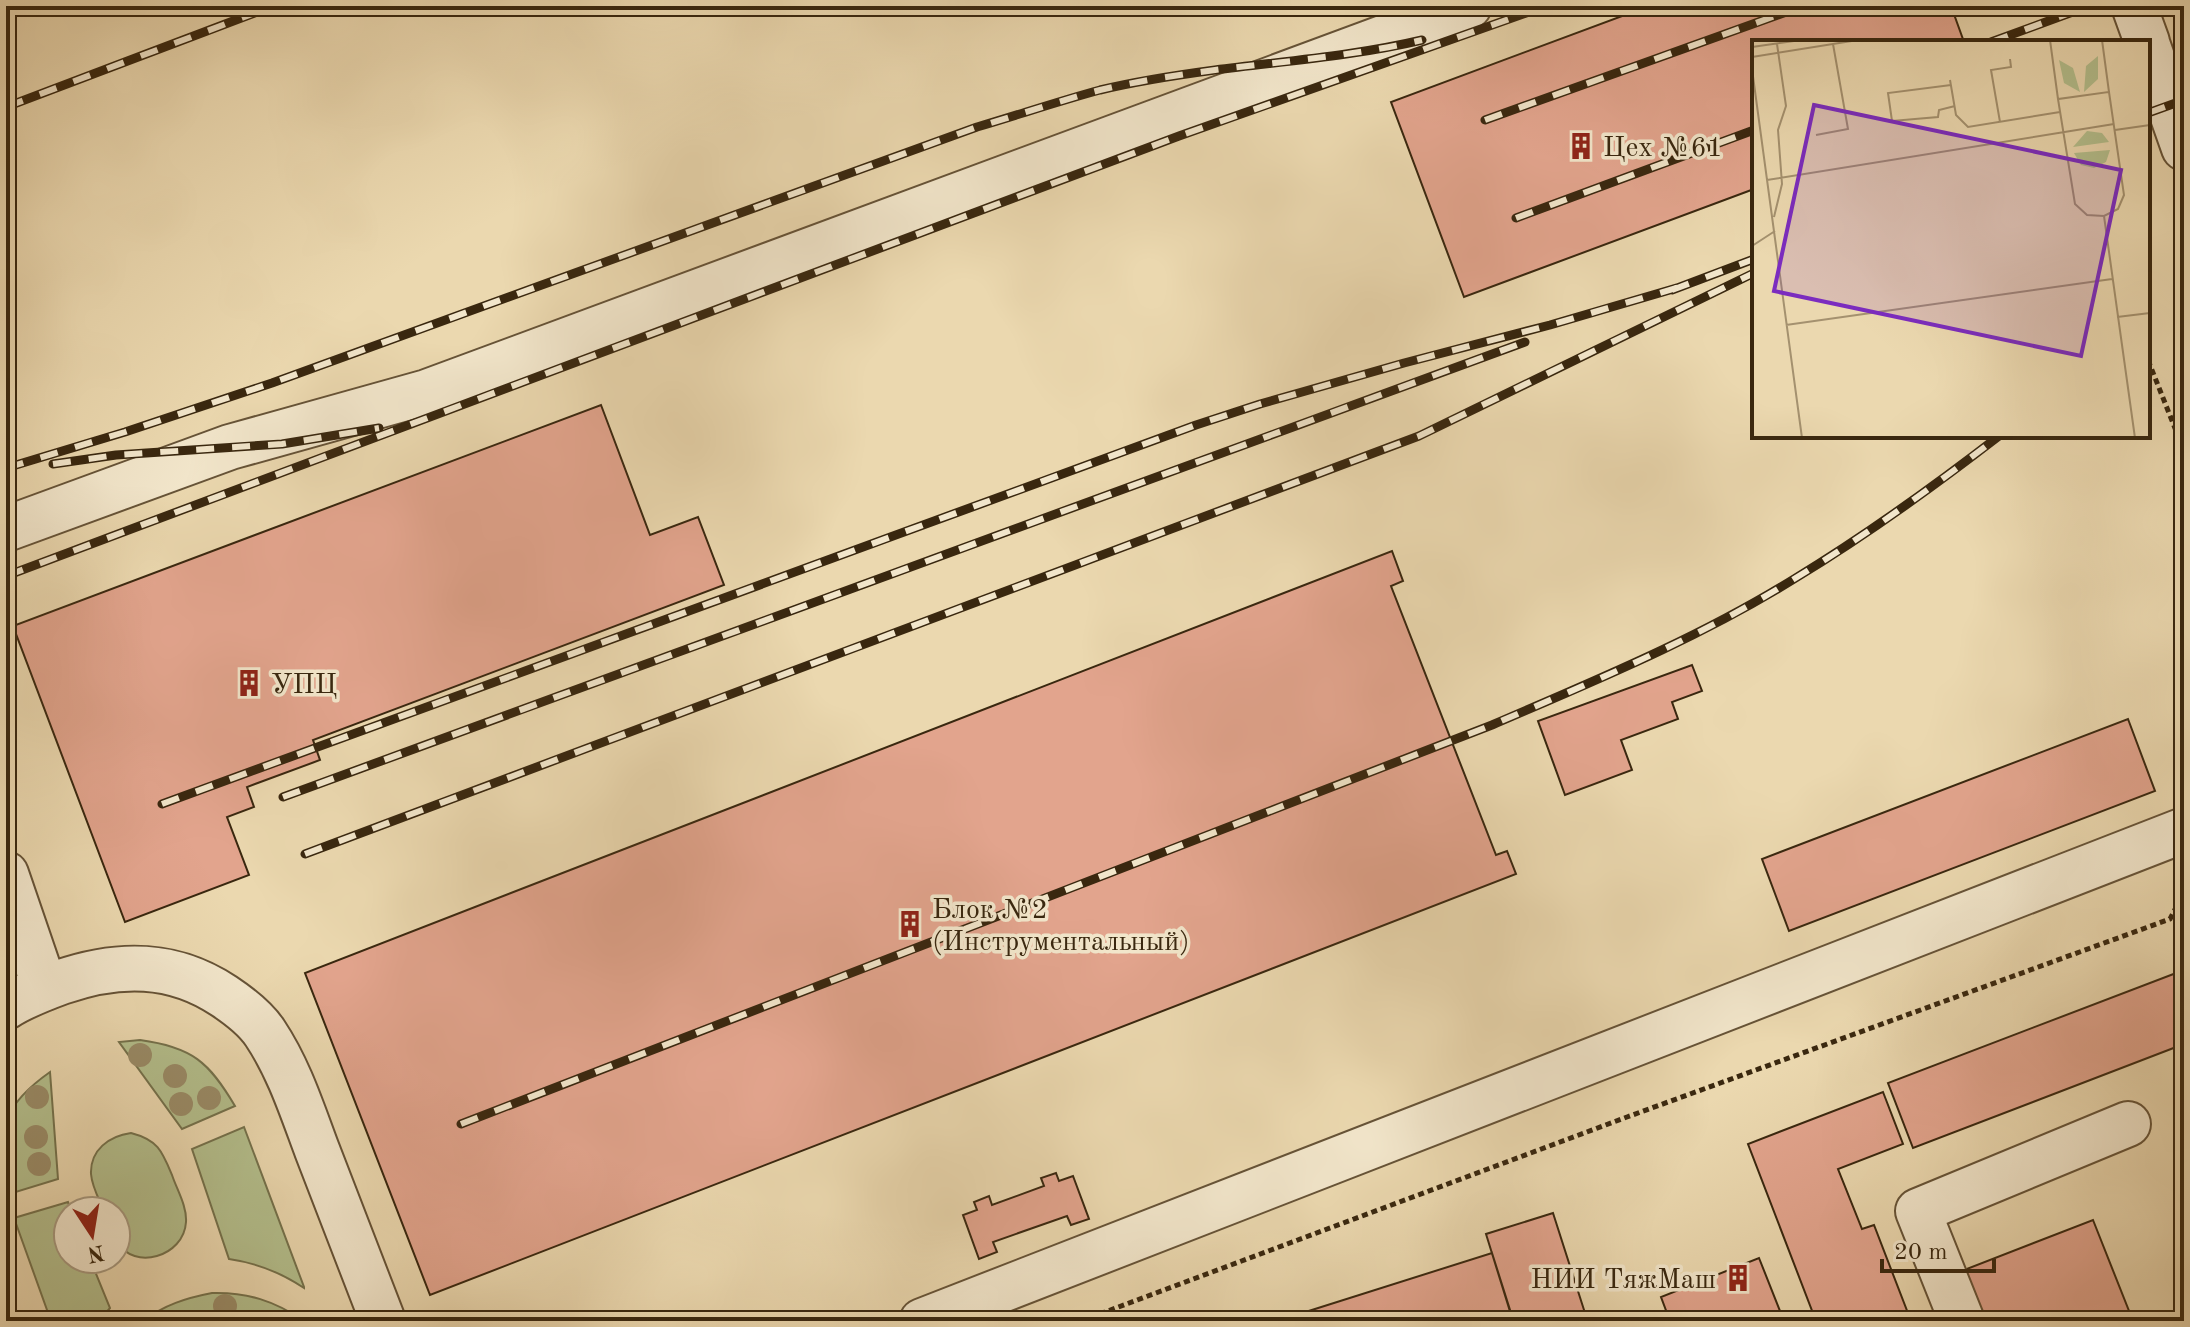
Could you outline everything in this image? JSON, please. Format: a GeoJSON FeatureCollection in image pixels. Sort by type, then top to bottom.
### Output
{"type":"FeatureCollection","features":[{"type":"Feature","properties":{"kind":"lane"},"geometry":{"type":"LineString","coordinates":[[6,529],[230,447],[427,392],[1469,6]]}},
{"type":"Feature","properties":{"kind":"lane"},"geometry":{"type":"LineString","coordinates":[[2134,6],[2146,40]]}},
{"type":"Feature","properties":{"kind":"lane"},"geometry":{"type":"LineString","coordinates":[[2150,52],[2184,148]]}},
{"type":"Feature","properties":{"kind":"lane"},"geometry":{"type":"LineString","coordinates":[[922,1321],[2184,830]]}},
{"type":"Feature","properties":{"kind":"lane"},"geometry":{"type":"LineString","coordinates":[[6,874],[45,988]]}},
{"type":"Feature","properties":{"kind":"lane"},"geometry":{"type":"LineString","coordinates":[[6,1007],[45,988],[87,973],[128,967],[165,970],[207,985],[240,1006],[264,1031],[287,1072],[383,1321]]}},
{"type":"Feature","properties":{"kind":"lane"},"geometry":{"type":"LineString","coordinates":[[1962,1321],[1918,1211],[2128,1124]]}},
{"type":"Feature","properties":{"kind":"path"},"geometry":{"type":"LineString","coordinates":[[2150,365],[2184,451]]}},
{"type":"Feature","properties":{"kind":"path"},"geometry":{"type":"LineString","coordinates":[[1081,1321],[1612,1122],[2170,919],[2184,892]]}},
{"type":"Feature","properties":{"kind":"green space"},"geometry":{"type":"Polygon","coordinates":[[[140,1040],[173,1047],[197,1059],[216,1078],[235,1106],[182,1129],[119,1042],[140,1040]]]}},
{"type":"Feature","properties":{"kind":"green space"},"geometry":{"type":"Polygon","coordinates":[[[50,1072],[58,1179],[6,1195],[7,1119],[25,1092],[50,1072]]]}},
{"type":"Feature","properties":{"kind":"green space"},"geometry":{"type":"Polygon","coordinates":[[[244,1127],[304,1288],[268,1269],[229,1259],[192,1149],[244,1127]]]}},
{"type":"Feature","properties":{"kind":"green space"},"geometry":{"type":"Polygon","coordinates":[[[131,1133],[153,1143],[162,1153],[181,1198],[186,1222],[183,1234],[177,1244],[157,1256],[146,1258],[132,1254],[132,1195],[96,1193],[91,1174],[94,1158],[102,1146],[115,1137],[131,1133]]]}},
{"type":"Feature","properties":{"kind":"green space"},"geometry":{"type":"Polygon","coordinates":[[[52,1207],[52,1275],[97,1275],[110,1308],[99,1321],[51,1321],[14,1218],[52,1207]]]}},
{"type":"Feature","properties":{"kind":"green space"},"geometry":{"type":"Polygon","coordinates":[[[212,1293],[260,1299],[304,1321],[143,1321],[176,1303],[212,1293]]]}},
{"type":"Feature","properties":{"kind":"building","name":"Цех №61"},"geometry":{"type":"Polygon","coordinates":[[[1649,6],[1951,6],[1963,40],[1752,40],[1752,190],[1464,297],[1391,102],[1649,6]]]}},
{"type":"Feature","properties":{"kind":"building","name":"УПЦ"},"geometry":{"type":"Polygon","coordinates":[[[601,405],[650,535],[698,517],[724,585],[313,740],[320,760],[247,787],[254,807],[227,817],[249,875],[125,922],[13,626],[601,405]]]}},
{"type":"Feature","properties":{"kind":"building","name":"Блок №2 (Инструментальный)"},"geometry":{"type":"Polygon","coordinates":[[[1392,551],[1403,581],[1391,586],[1496,855],[1507,851],[1516,874],[430,1295],[305,973],[1392,551]]]}},
{"type":"Feature","properties":{"kind":"building"},"geometry":{"type":"Polygon","coordinates":[[[1692,665],[1702,691],[1672,702],[1678,719],[1621,740],[1632,770],[1565,795],[1538,721],[1692,665]]]}},
{"type":"Feature","properties":{"kind":"building"},"geometry":{"type":"Polygon","coordinates":[[[2128,719],[2155,791],[1789,931],[1762,859],[2128,719]]]}},
{"type":"Feature","properties":{"kind":"building"},"geometry":{"type":"Polygon","coordinates":[[[2184,970],[2184,1044],[1913,1148],[1888,1083],[2184,970]]]}},
{"type":"Feature","properties":{"kind":"building"},"geometry":{"type":"Polygon","coordinates":[[[1883,1092],[1903,1144],[1838,1169],[1862,1229],[1874,1225],[1911,1321],[1816,1321],[1748,1144],[1883,1092]]]}},
{"type":"Feature","properties":{"kind":"building"},"geometry":{"type":"Polygon","coordinates":[[[1056,1173],[1059,1181],[1073,1176],[1089,1219],[1071,1225],[1067,1216],[993,1242],[997,1252],[979,1259],[963,1215],[977,1210],[974,1202],[989,1196],[992,1205],[1044,1186],[1041,1178],[1056,1173]]]}},
{"type":"Feature","properties":{"kind":"building"},"geometry":{"type":"Polygon","coordinates":[[[1553,1213],[1585,1313],[1560,1321],[1513,1321],[1486,1234],[1553,1213]]]}},
{"type":"Feature","properties":{"kind":"building"},"geometry":{"type":"Polygon","coordinates":[[[2093,1220],[2133,1321],[1984,1321],[1964,1270],[2093,1220]]]}},
{"type":"Feature","properties":{"kind":"building"},"geometry":{"type":"Polygon","coordinates":[[[1492,1253],[1511,1313],[1486,1321],[1277,1321],[1492,1253]]]}},
{"type":"Feature","properties":{"kind":"building","name":"НИИ ТяжМаш"},"geometry":{"type":"Polygon","coordinates":[[[1759,1258],[1784,1321],[1670,1321],[1661,1297],[1759,1258]]]}},
{"type":"Feature","properties":{"kind":"railway"},"geometry":{"type":"LineString","coordinates":[[6,107],[273,6]]}},
{"type":"Feature","properties":{"kind":"railway"},"geometry":{"type":"LineString","coordinates":[[6,576],[1179,136],[1546,6]]}},
{"type":"Feature","properties":{"kind":"railway"},"geometry":{"type":"LineString","coordinates":[[1485,120],[1803,6]]}},
{"type":"Feature","properties":{"kind":"railway"},"geometry":{"type":"LineString","coordinates":[[1996,40],[2089,6]]}},
{"type":"Feature","properties":{"kind":"railway"},"geometry":{"type":"LineString","coordinates":[[6,468],[272,383],[977,127],[1054,103],[1158,78],[1345,54],[1422,40]]}},
{"type":"Feature","properties":{"kind":"railway"},"geometry":{"type":"LineString","coordinates":[[2150,112],[2184,100]]}},
{"type":"Feature","properties":{"kind":"railway"},"geometry":{"type":"LineString","coordinates":[[1516,218],[1752,131]]}},
{"type":"Feature","properties":{"kind":"railway"},"geometry":{"type":"LineString","coordinates":[[1672,290],[1752,260]]}},
{"type":"Feature","properties":{"kind":"railway"},"geometry":{"type":"LineString","coordinates":[[305,854],[1419,436],[1752,274]]}},
{"type":"Feature","properties":{"kind":"railway"},"geometry":{"type":"LineString","coordinates":[[162,804],[1196,425],[1260,404],[1680,287]]}},
{"type":"Feature","properties":{"kind":"railway"},"geometry":{"type":"LineString","coordinates":[[283,797],[1525,342]]}},
{"type":"Feature","properties":{"kind":"railway"},"geometry":{"type":"LineString","coordinates":[[53,464],[116,455],[282,444],[379,428]]}},
{"type":"Feature","properties":{"kind":"railway"},"geometry":{"type":"LineString","coordinates":[[461,1124],[1492,725],[1607,675],[1684,640],[1794,579],[1847,546],[1996,438]]}},
{"type":"Feature","properties":{"kind":"place","name":"Цех №61"},"geometry":{"type":"Point","coordinates":[1581,146]}},
{"type":"Feature","properties":{"kind":"place","name":"УПЦ"},"geometry":{"type":"Point","coordinates":[249,683]}},
{"type":"Feature","properties":{"kind":"place","name":"Блок №2 (Инструментальный)"},"geometry":{"type":"Point","coordinates":[910,924]}},
{"type":"Feature","properties":{"kind":"place","name":"НИИ ТяжМаш"},"geometry":{"type":"Point","coordinates":[1738,1278]}}]}
